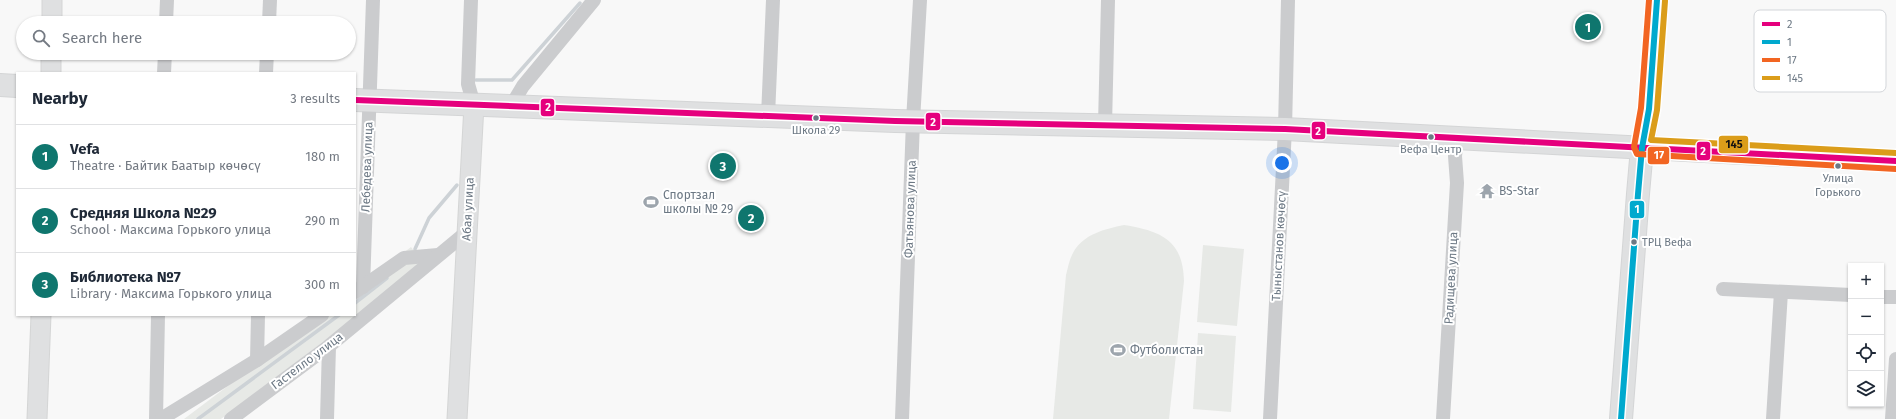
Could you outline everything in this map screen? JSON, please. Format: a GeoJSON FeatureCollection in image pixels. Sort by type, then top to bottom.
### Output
{"type":"FeatureCollection","features":[{"type":"Feature","properties":{"kind":"main road"},"geometry":{"type":"LineString","coordinates":[[1621,419],[1642,148],[1649,109],[1657,0]]}},
{"type":"Feature","properties":{"kind":"main road"},"geometry":{"type":"LineString","coordinates":[[0,85],[16,86]]}},
{"type":"Feature","properties":{"kind":"main road"},"geometry":{"type":"LineString","coordinates":[[362,100],[914,121],[1285,129],[1896,161]]}},
{"type":"Feature","properties":{"kind":"street"},"geometry":{"type":"LineString","coordinates":[[52,0],[52,16]]}},
{"type":"Feature","properties":{"kind":"street"},"geometry":{"type":"LineString","coordinates":[[166,16],[167,0]]}},
{"type":"Feature","properties":{"kind":"street"},"geometry":{"type":"LineString","coordinates":[[269,16],[270,0]]}},
{"type":"Feature","properties":{"kind":"street","name":"Лебедева улица"},"geometry":{"type":"LineString","coordinates":[[359,289],[362,100],[373,0]]}},
{"type":"Feature","properties":{"kind":"street","name":"Абая улица"},"geometry":{"type":"LineString","coordinates":[[457,419],[474,105],[468,84],[471,0]]}},
{"type":"Feature","properties":{"kind":"street"},"geometry":{"type":"LineString","coordinates":[[768,116],[773,0]]}},
{"type":"Feature","properties":{"kind":"street","name":"Фатьянова улица"},"geometry":{"type":"LineString","coordinates":[[902,419],[920,0]]}},
{"type":"Feature","properties":{"kind":"street"},"geometry":{"type":"LineString","coordinates":[[1105,124],[1108,0]]}},
{"type":"Feature","properties":{"kind":"street","name":"Тыныстанов көчөсү"},"geometry":{"type":"LineString","coordinates":[[1270,419],[1285,129],[1288,0]]}},
{"type":"Feature","properties":{"kind":"street"},"geometry":{"type":"LineString","coordinates":[[511,106],[523,86],[590,1]]}},
{"type":"Feature","properties":{"kind":"street"},"geometry":{"type":"LineString","coordinates":[[51,60],[51,72]]}},
{"type":"Feature","properties":{"kind":"street"},"geometry":{"type":"LineString","coordinates":[[164,72],[165,60]]}},
{"type":"Feature","properties":{"kind":"street"},"geometry":{"type":"LineString","coordinates":[[266,72],[267,60]]}},
{"type":"Feature","properties":{"kind":"street","name":"Радищева улица"},"geometry":{"type":"LineString","coordinates":[[1443,419],[1456,183],[1456,138]]}},
{"type":"Feature","properties":{"kind":"street","name":"Гастелло улица"},"geometry":{"type":"LineString","coordinates":[[231,419],[329,346],[467,232]]}},
{"type":"Feature","properties":{"kind":"street"},"geometry":{"type":"LineString","coordinates":[[359,289],[404,258],[438,255]]}},
{"type":"Feature","properties":{"kind":"street"},"geometry":{"type":"LineString","coordinates":[[1724,289],[1848,295]]}},
{"type":"Feature","properties":{"kind":"street"},"geometry":{"type":"LineString","coordinates":[[1773,419],[1781,292]]}},
{"type":"Feature","properties":{"kind":"street"},"geometry":{"type":"LineString","coordinates":[[1884,297],[1896,297]]}},
{"type":"Feature","properties":{"kind":"street"},"geometry":{"type":"LineString","coordinates":[[37,419],[41,316]]}},
{"type":"Feature","properties":{"kind":"street"},"geometry":{"type":"LineString","coordinates":[[156,419],[158,316]]}},
{"type":"Feature","properties":{"kind":"street"},"geometry":{"type":"LineString","coordinates":[[257,360],[258,316]]}},
{"type":"Feature","properties":{"kind":"street"},"geometry":{"type":"LineString","coordinates":[[161,419],[257,360],[321,316]]}},
{"type":"Feature","properties":{"kind":"street"},"geometry":{"type":"LineString","coordinates":[[327,419],[329,346]]}},
{"type":"Feature","properties":{"kind":"street"},"geometry":{"type":"LineString","coordinates":[[1892,419],[1896,359]]}},
{"type":"Feature","properties":{"kind":"shaded area","name":"Футболистан"},"geometry":{"type":"Polygon","coordinates":[[[1124,225],[1149,231],[1168,240],[1179,256],[1183,267],[1184,281],[1169,419],[1053,419],[1066,275],[1070,258],[1083,241],[1095,233],[1124,225]]]}},
{"type":"Feature","properties":{"kind":"shaded area","name":"Футболистан"},"geometry":{"type":"Polygon","coordinates":[[[1203,245],[1244,249],[1237,326],[1197,322],[1203,245]]]}},
{"type":"Feature","properties":{"kind":"shaded area"},"geometry":{"type":"Polygon","coordinates":[[[411,247],[425,265],[221,419],[184,419],[321,316],[356,316],[356,289],[411,247]]]}},
{"type":"Feature","properties":{"kind":"shaded area","name":"Футболистан"},"geometry":{"type":"Polygon","coordinates":[[[1198,333],[1236,336],[1231,412],[1193,409],[1198,333]]]}},
{"type":"Feature","properties":{"kind":"waterway"},"geometry":{"type":"LineString","coordinates":[[476,80],[512,80],[580,3]]}},
{"type":"Feature","properties":{"kind":"waterway"},"geometry":{"type":"LineString","coordinates":[[415,249],[429,218],[457,185]]}},
{"type":"Feature","properties":{"kind":"waterway"},"geometry":{"type":"LineString","coordinates":[[356,302],[387,278]]}},
{"type":"Feature","properties":{"kind":"waterway"},"geometry":{"type":"LineString","coordinates":[[198,419],[338,316]]}},
{"type":"Feature","properties":{"kind":"transit line","name":"17"},"geometry":{"type":"LineString","coordinates":[[1649,0],[1641,108],[1634,147],[1637,154],[1896,169]]}},
{"type":"Feature","properties":{"kind":"transit line","name":"1"},"geometry":{"type":"LineString","coordinates":[[1621,419],[1638,194],[1642,148],[1649,109],[1657,0]]}},
{"type":"Feature","properties":{"kind":"transit line","name":"145"},"geometry":{"type":"LineString","coordinates":[[1665,1],[1657,110],[1651,140],[1896,153]]}},
{"type":"Feature","properties":{"kind":"transit line","name":"2"},"geometry":{"type":"LineString","coordinates":[[356,100],[895,121],[1285,129],[1896,161]]}},
{"type":"Feature","properties":{"kind":"place","name":"Vefa"},"geometry":{"type":"Point","coordinates":[1588,27]}},
{"type":"Feature","properties":{"kind":"place","name":"Школа 29"},"geometry":{"type":"Point","coordinates":[816,118]}},
{"type":"Feature","properties":{"kind":"place","name":"Вефа Центр"},"geometry":{"type":"Point","coordinates":[1431,137]}},
{"type":"Feature","properties":{"kind":"place","name":"Библиотека №7"},"geometry":{"type":"Point","coordinates":[723,166]}},
{"type":"Feature","properties":{"kind":"place","name":"Улица Горького"},"geometry":{"type":"Point","coordinates":[1838,166]}},
{"type":"Feature","properties":{"kind":"place","name":"BS-Star"},"geometry":{"type":"Point","coordinates":[1487,191]}},
{"type":"Feature","properties":{"kind":"place","name":"Спортзал школы № 29"},"geometry":{"type":"Point","coordinates":[651,202]}},
{"type":"Feature","properties":{"kind":"place","name":"Средняя Школа №29"},"geometry":{"type":"Point","coordinates":[751,218]}},
{"type":"Feature","properties":{"kind":"place","name":"ТРЦ Вефа"},"geometry":{"type":"Point","coordinates":[1634,242]}},
{"type":"Feature","properties":{"kind":"place","name":"Футболистан"},"geometry":{"type":"Point","coordinates":[1118,350]}}]}
